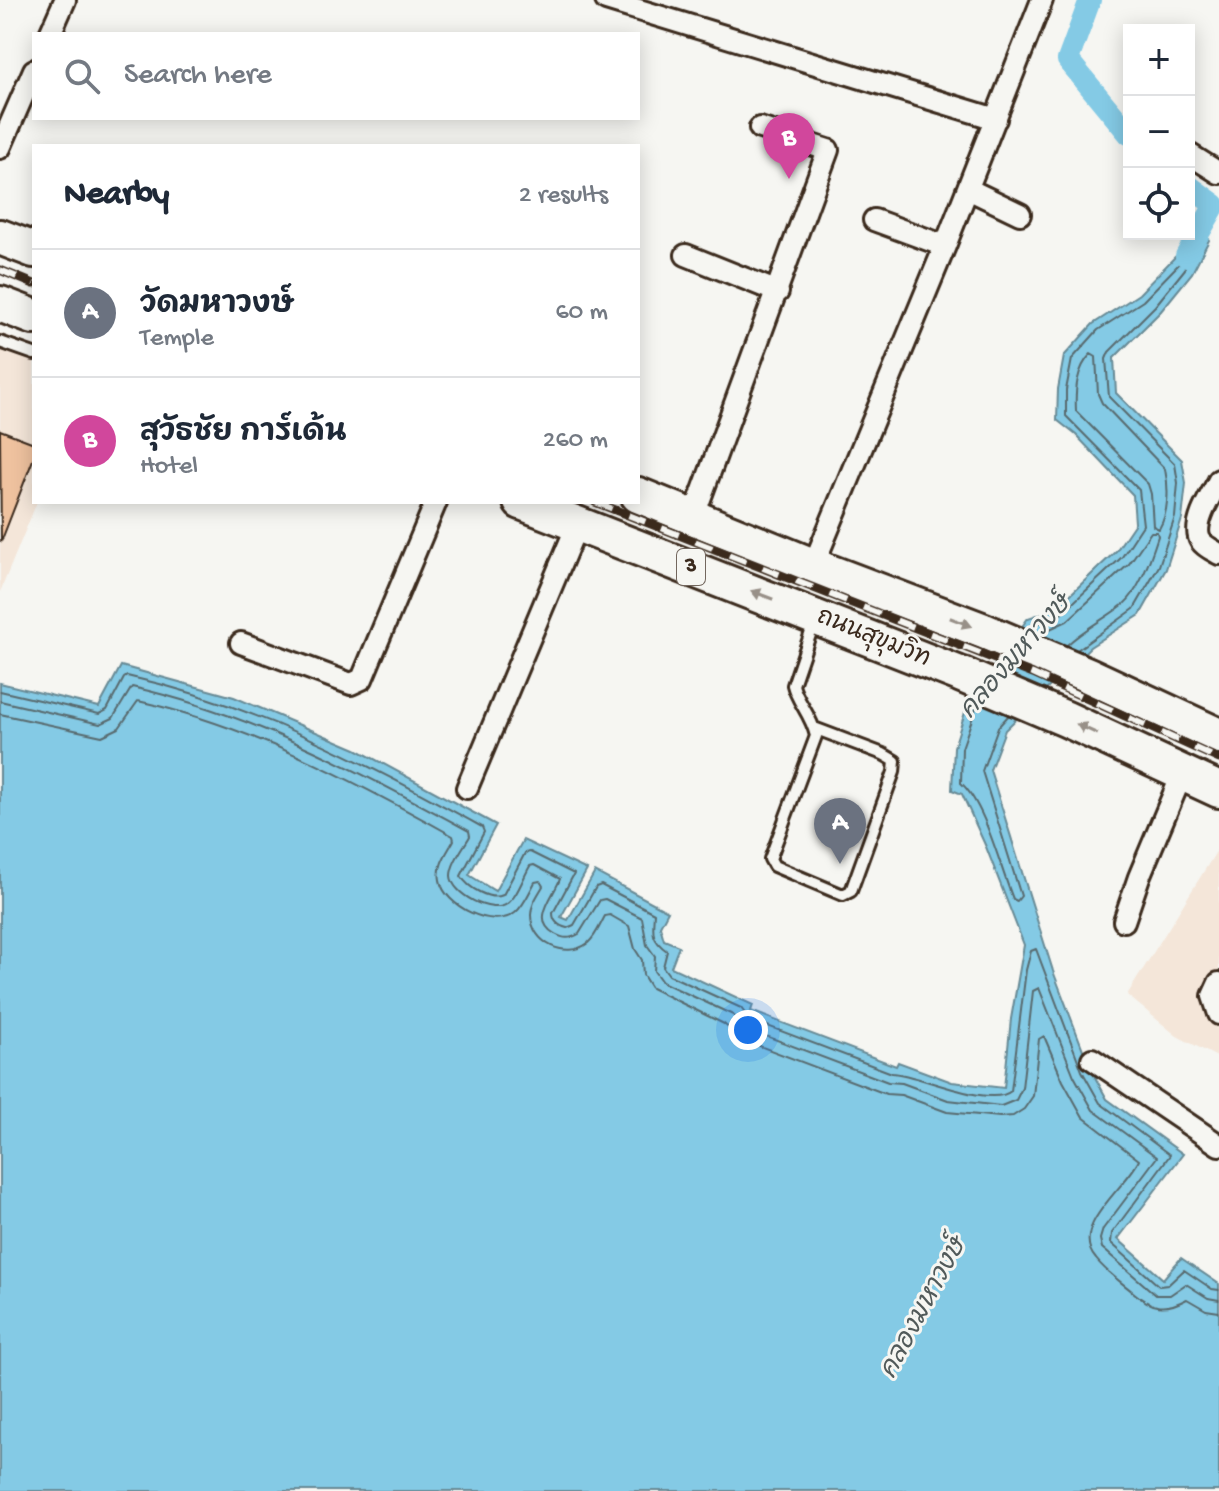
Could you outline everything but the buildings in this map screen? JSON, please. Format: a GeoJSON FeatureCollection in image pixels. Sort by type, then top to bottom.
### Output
{"type":"FeatureCollection","features":[{"type":"Feature","properties":{"kind":"highway"},"geometry":{"type":"LineString","coordinates":[[0,237],[32,249]]}},
{"type":"Feature","properties":{"kind":"highway"},"geometry":{"type":"LineString","coordinates":[[0,304],[32,316]]}},
{"type":"Feature","properties":{"kind":"highway","name":"ถนนสุขุมวิท"},"geometry":{"type":"LineString","coordinates":[[640,496],[1075,669],[1204,729]]}},
{"type":"Feature","properties":{"kind":"highway","name":"ถนนสุขุมวิท"},"geometry":{"type":"LineString","coordinates":[[526,504],[860,634],[1039,708],[1219,790]]}},
{"type":"Feature","properties":{"kind":"street"},"geometry":{"type":"LineString","coordinates":[[51,32],[65,0]]}},
{"type":"Feature","properties":{"kind":"street"},"geometry":{"type":"LineString","coordinates":[[606,0],[996,119]]}},
{"type":"Feature","properties":{"kind":"street"},"geometry":{"type":"LineString","coordinates":[[813,566],[1042,0]]}},
{"type":"Feature","properties":{"kind":"street"},"geometry":{"type":"LineString","coordinates":[[0,148],[32,75]]}},
{"type":"Feature","properties":{"kind":"street"},"geometry":{"type":"LineString","coordinates":[[693,518],[828,150],[760,128]]}},
{"type":"Feature","properties":{"kind":"street"},"geometry":{"type":"LineString","coordinates":[[1195,158],[1219,173]]}},
{"type":"Feature","properties":{"kind":"street"},"geometry":{"type":"LineString","coordinates":[[968,189],[1020,214]]}},
{"type":"Feature","properties":{"kind":"street"},"geometry":{"type":"LineString","coordinates":[[874,220],[945,246]]}},
{"type":"Feature","properties":{"kind":"street"},"geometry":{"type":"LineString","coordinates":[[686,255],[778,292]]}},
{"type":"Feature","properties":{"kind":"street"},"geometry":{"type":"LineString","coordinates":[[1219,480],[1200,521],[1199,537],[1202,543],[1219,554]]}},
{"type":"Feature","properties":{"kind":"street"},"geometry":{"type":"LineString","coordinates":[[241,643],[351,684],[362,679],[435,504]]}},
{"type":"Feature","properties":{"kind":"street"},"geometry":{"type":"LineString","coordinates":[[467,788],[578,523]]}},
{"type":"Feature","properties":{"kind":"street"},"geometry":{"type":"LineString","coordinates":[[1124,921],[1171,767]]}},
{"type":"Feature","properties":{"kind":"street"},"geometry":{"type":"LineString","coordinates":[[1219,983],[1213,996],[1219,1014]]}},
{"type":"Feature","properties":{"kind":"street"},"geometry":{"type":"LineString","coordinates":[[1092,1059],[1219,1145]]}},
{"type":"Feature","properties":{"kind":"lane"},"geometry":{"type":"LineString","coordinates":[[0,342],[32,353]]}},
{"type":"Feature","properties":{"kind":"lane"},"geometry":{"type":"LineString","coordinates":[[814,728],[895,761],[894,772],[851,891],[843,895],[774,866],[770,859],[816,736],[814,728],[812,719],[793,685],[816,616]]}},
{"type":"Feature","properties":{"kind":"shaded area"},"geometry":{"type":"Polygon","coordinates":[[[0,333],[32,345],[32,504],[36,504],[0,592],[0,333]]]}},
{"type":"Feature","properties":{"kind":"shaded area"},"geometry":{"type":"Polygon","coordinates":[[[1219,847],[1219,1058],[1177,1036],[1127,995],[1219,847]]]}},
{"type":"Feature","properties":{"kind":"water"},"geometry":{"type":"Polygon","coordinates":[[[1201,230],[1209,240],[1192,273],[1161,311],[1114,358],[1116,393],[1182,460],[1186,483],[1182,519],[1166,569],[1140,615],[1090,647],[1005,730],[990,770],[1053,971],[1090,1068],[1107,1099],[1183,1154],[1118,1239],[1163,1279],[1181,1258],[1219,1284],[1219,1491],[0,1491],[0,683],[99,707],[121,666],[234,697],[356,749],[496,825],[469,875],[495,891],[523,840],[587,870],[561,917],[568,920],[595,872],[668,911],[660,926],[664,940],[679,946],[671,967],[753,1005],[751,1011],[896,1066],[898,1062],[952,1082],[1004,1088],[1011,1019],[1024,945],[962,794],[952,790],[954,747],[968,703],[1028,618],[1055,609],[1116,551],[1135,523],[1133,495],[1076,435],[1057,420],[1064,356],[1093,324],[1139,294],[1191,240],[1195,240],[1201,230]]]}},
{"type":"Feature","properties":{"kind":"waterway","name":"คลองมหาวงษ์"},"geometry":{"type":"LineString","coordinates":[[1090,0],[1068,60],[1123,127]]}},
{"type":"Feature","properties":{"kind":"waterway","name":"คลองมหาวงษ์"},"geometry":{"type":"LineString","coordinates":[[1186,256],[1215,205],[1195,190]]}},
{"type":"Feature","properties":{"kind":"waterway","name":"คลองมหาวงษ์"},"geometry":{"type":"LineString","coordinates":[[1215,205],[1219,204]]}},
{"type":"Feature","properties":{"kind":"railway"},"geometry":{"type":"LineString","coordinates":[[0,270],[32,283]]}},
{"type":"Feature","properties":{"kind":"railway"},"geometry":{"type":"LineString","coordinates":[[600,504],[1033,674],[1219,759]]}},
{"type":"Feature","properties":{"kind":"place","name":"สุวัธชัย การ์เด้น"},"geometry":{"type":"Point","coordinates":[789,179]}},
{"type":"Feature","properties":{"kind":"place","name":"วัดมหาวงษ์"},"geometry":{"type":"Point","coordinates":[840,864]}}]}
